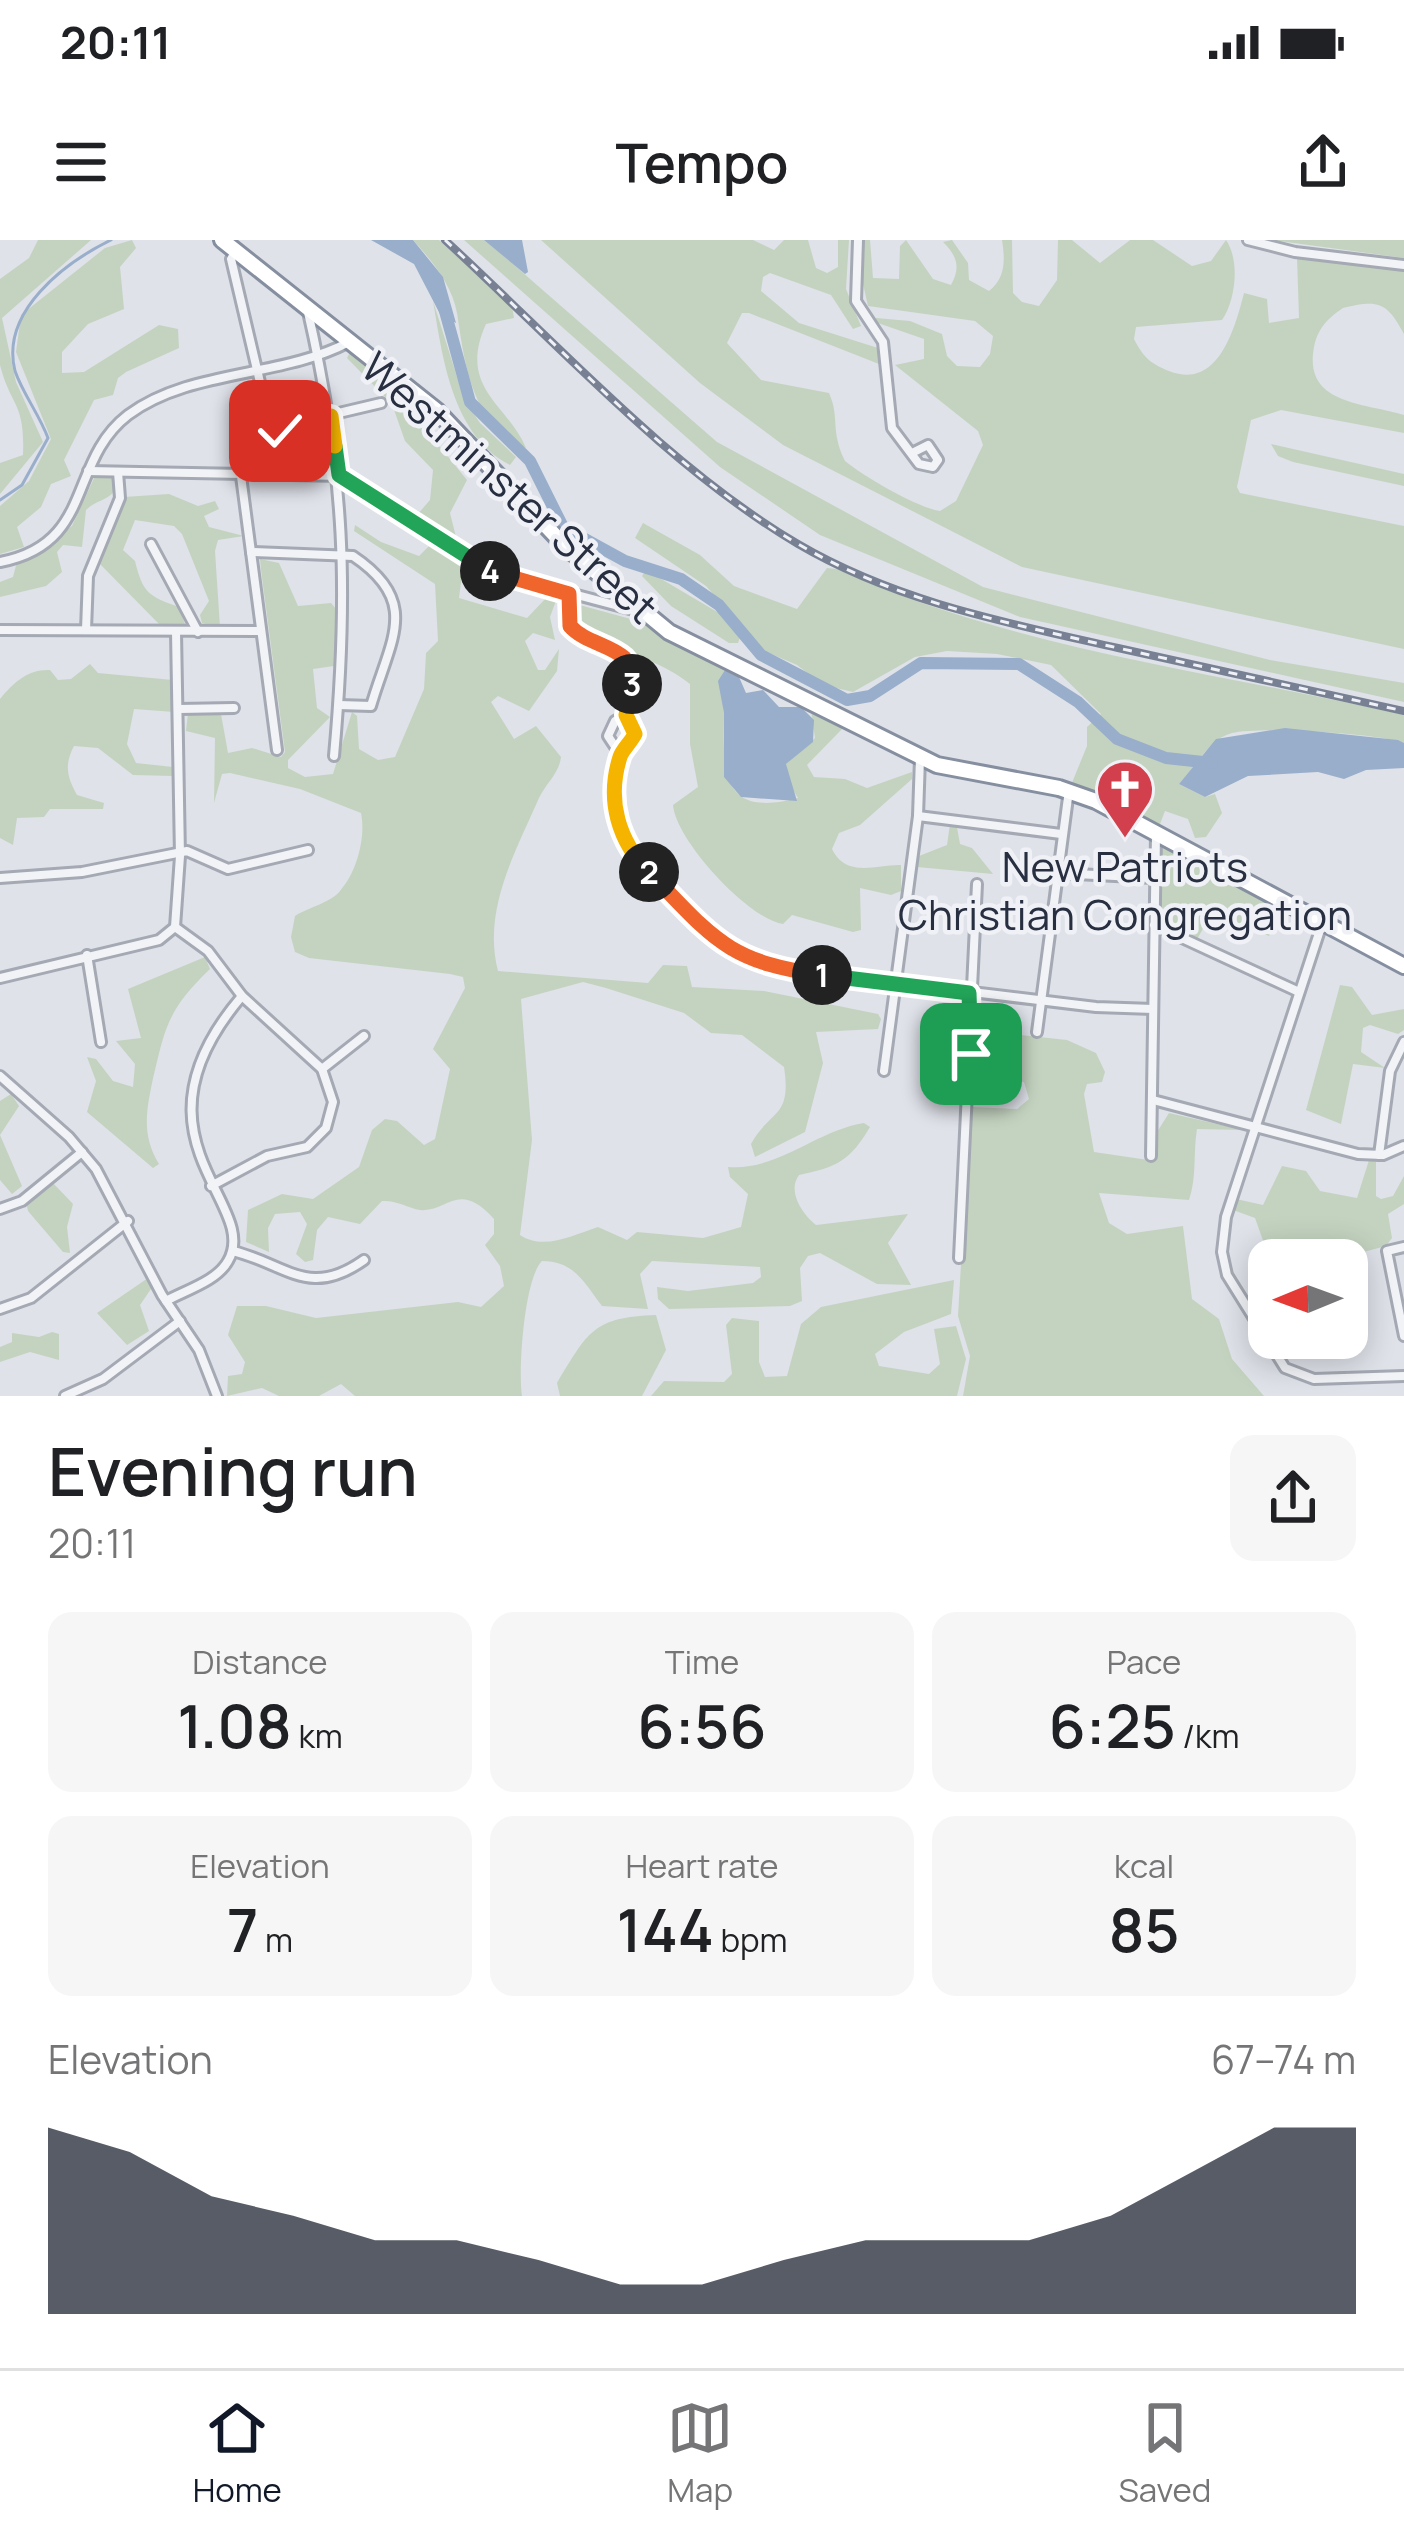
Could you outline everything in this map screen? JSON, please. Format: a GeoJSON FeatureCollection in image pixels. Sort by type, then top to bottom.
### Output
{"type":"FeatureCollection","features":[{"type":"Feature","properties":{"kind":"highway","name":"Westminster Street"},"geometry":{"type":"LineString","coordinates":[[222,240],[436,410],[566,547],[680,639],[920,758],[957,772],[1069,790],[1404,966]]}},
{"type":"Feature","properties":{"kind":"street"},"geometry":{"type":"LineString","coordinates":[[858,240],[856,301],[883,342],[892,428],[914,452]]}},
{"type":"Feature","properties":{"kind":"street"},"geometry":{"type":"LineString","coordinates":[[1249,240],[1295,252],[1404,265]]}},
{"type":"Feature","properties":{"kind":"street"},"geometry":{"type":"LineString","coordinates":[[236,251],[231,259],[272,430],[380,403]]}},
{"type":"Feature","properties":{"kind":"street"},"geometry":{"type":"LineString","coordinates":[[307,308],[331,416],[345,554],[334,756]]}},
{"type":"Feature","properties":{"kind":"street"},"geometry":{"type":"LineString","coordinates":[[0,562],[60,532],[74,512],[102,443],[142,406],[178,391],[318,358],[350,341]]}},
{"type":"Feature","properties":{"kind":"street"},"geometry":{"type":"LineString","coordinates":[[88,472],[339,475],[494,573],[643,612]]}},
{"type":"Feature","properties":{"kind":"street"},"geometry":{"type":"LineString","coordinates":[[86,630],[88,576],[120,499],[118,472]]}},
{"type":"Feature","properties":{"kind":"street"},"geometry":{"type":"LineString","coordinates":[[241,476],[277,750]]}},
{"type":"Feature","properties":{"kind":"street"},"geometry":{"type":"LineString","coordinates":[[151,544],[198,632]]}},
{"type":"Feature","properties":{"kind":"street"},"geometry":{"type":"LineString","coordinates":[[251,552],[345,554],[364,564],[398,604],[371,706],[339,705]]}},
{"type":"Feature","properties":{"kind":"street"},"geometry":{"type":"LineString","coordinates":[[569,594],[567,619],[576,634],[629,661],[634,675],[626,715],[635,734],[620,754],[616,820],[623,844],[716,941],[743,959],[772,968],[1040,1001],[1153,1009]]}},
{"type":"Feature","properties":{"kind":"street"},"geometry":{"type":"LineString","coordinates":[[0,630],[261,631]]}},
{"type":"Feature","properties":{"kind":"street"},"geometry":{"type":"LineString","coordinates":[[0,978],[158,940],[175,927],[180,856],[176,632]]}},
{"type":"Feature","properties":{"kind":"street"},"geometry":{"type":"LineString","coordinates":[[179,709],[233,708]]}},
{"type":"Feature","properties":{"kind":"street"},"geometry":{"type":"LineString","coordinates":[[620,754],[610,746],[608,736],[615,721],[626,715]]}},
{"type":"Feature","properties":{"kind":"street"},"geometry":{"type":"LineString","coordinates":[[884,1071],[918,816],[920,758]]}},
{"type":"Feature","properties":{"kind":"street"},"geometry":{"type":"LineString","coordinates":[[1037,1032],[1069,790]]}},
{"type":"Feature","properties":{"kind":"street"},"geometry":{"type":"LineString","coordinates":[[918,816],[1061,834]]}},
{"type":"Feature","properties":{"kind":"street"},"geometry":{"type":"LineString","coordinates":[[1151,1156],[1156,832]]}},
{"type":"Feature","properties":{"kind":"street"},"geometry":{"type":"LineString","coordinates":[[0,878],[70,874],[190,851],[228,869],[308,850]]}},
{"type":"Feature","properties":{"kind":"street"},"geometry":{"type":"LineString","coordinates":[[1058,873],[1154,878]]}},
{"type":"Feature","properties":{"kind":"street"},"geometry":{"type":"LineString","coordinates":[[959,1258],[961,1136],[971,1059],[969,993],[977,884]]}},
{"type":"Feature","properties":{"kind":"street"},"geometry":{"type":"LineString","coordinates":[[1322,922],[1222,1231],[1222,1259],[1234,1288],[1281,1362],[1294,1373],[1314,1379],[1404,1376]]}},
{"type":"Feature","properties":{"kind":"street"},"geometry":{"type":"LineString","coordinates":[[1154,925],[1299,992]]}},
{"type":"Feature","properties":{"kind":"street"},"geometry":{"type":"LineString","coordinates":[[175,927],[208,951],[242,996],[322,1069],[333,1102],[316,1140],[289,1154],[267,1156],[211,1186]]}},
{"type":"Feature","properties":{"kind":"street"},"geometry":{"type":"LineString","coordinates":[[87,955],[101,1042]]}},
{"type":"Feature","properties":{"kind":"street"},"geometry":{"type":"LineString","coordinates":[[166,1301],[219,1274],[233,1252],[232,1225],[192,1134],[191,1088],[208,1037],[242,996]]}},
{"type":"Feature","properties":{"kind":"street"},"geometry":{"type":"LineString","coordinates":[[322,1069],[364,1036]]}},
{"type":"Feature","properties":{"kind":"street"},"geometry":{"type":"LineString","coordinates":[[1379,1155],[1390,1071],[1404,1042]]}},
{"type":"Feature","properties":{"kind":"street"},"geometry":{"type":"LineString","coordinates":[[0,1076],[82,1152],[128,1221],[217,1396]]}},
{"type":"Feature","properties":{"kind":"street"},"geometry":{"type":"LineString","coordinates":[[1153,1100],[1379,1155],[1404,1146]]}},
{"type":"Feature","properties":{"kind":"street"},"geometry":{"type":"LineString","coordinates":[[0,1210],[22,1201],[82,1152]]}},
{"type":"Feature","properties":{"kind":"street"},"geometry":{"type":"LineString","coordinates":[[0,1310],[31,1298],[128,1221]]}},
{"type":"Feature","properties":{"kind":"street"},"geometry":{"type":"LineString","coordinates":[[1404,1247],[1387,1251],[1404,1336]]}},
{"type":"Feature","properties":{"kind":"street"},"geometry":{"type":"LineString","coordinates":[[233,1252],[264,1259],[304,1280],[345,1273],[364,1260]]}},
{"type":"Feature","properties":{"kind":"street"},"geometry":{"type":"LineString","coordinates":[[65,1396],[103,1379],[180,1321]]}},
{"type":"Feature","properties":{"kind":"green space"},"geometry":{"type":"Polygon","coordinates":[[[38,240],[91,240],[2,318],[16,382],[43,442],[0,494],[0,463],[23,455],[23,437],[20,414],[0,365],[0,279],[29,258],[38,240]]]}},
{"type":"Feature","properties":{"kind":"green space"},"geometry":{"type":"Polygon","coordinates":[[[132,240],[136,248],[120,267],[124,309],[88,324],[62,352],[62,373],[84,372],[159,325],[178,329],[179,348],[126,372],[118,378],[113,395],[94,400],[64,460],[71,476],[51,484],[41,507],[17,527],[24,547],[0,554],[0,506],[29,481],[51,439],[16,352],[21,315],[105,248],[132,240]]]}},
{"type":"Feature","properties":{"kind":"green space"},"geometry":{"type":"Polygon","coordinates":[[[413,240],[439,240],[512,306],[514,318],[486,324],[477,364],[488,394],[526,448],[493,424],[482,408],[468,372],[451,292],[413,240]]]}},
{"type":"Feature","properties":{"kind":"green space"},"geometry":{"type":"Polygon","coordinates":[[[464,240],[484,240],[498,251],[717,442],[983,587],[1270,660],[1404,683],[1404,702],[1020,617],[820,535],[720,467],[464,240]]]}},
{"type":"Feature","properties":{"kind":"green space"},"geometry":{"type":"Polygon","coordinates":[[[541,240],[753,240],[774,250],[784,240],[808,240],[816,268],[827,273],[838,267],[838,240],[849,240],[846,289],[861,326],[853,329],[831,295],[770,273],[763,277],[761,291],[799,323],[878,348],[879,364],[749,313],[742,313],[727,343],[761,380],[829,393],[845,461],[891,491],[940,511],[956,501],[983,445],[978,431],[895,365],[924,359],[924,339],[875,322],[876,318],[910,321],[942,334],[947,356],[957,366],[980,367],[990,354],[993,336],[975,321],[868,306],[861,275],[863,240],[870,240],[873,278],[899,279],[900,246],[906,240],[933,279],[951,285],[956,262],[943,242],[952,240],[968,263],[969,280],[989,291],[1001,274],[1002,240],[1012,240],[1013,293],[1022,302],[1039,306],[1057,280],[1058,240],[1072,240],[1100,263],[1130,240],[1153,240],[1192,266],[1211,261],[1226,240],[1235,280],[1222,320],[1136,327],[1134,339],[1148,359],[1186,375],[1200,372],[1221,354],[1244,293],[1267,299],[1269,323],[1299,318],[1297,257],[1404,270],[1404,334],[1381,306],[1343,308],[1322,327],[1313,354],[1314,371],[1330,393],[1404,415],[1404,433],[1281,410],[1251,420],[1237,487],[1240,493],[1404,526],[1404,649],[1022,567],[783,445],[700,383],[541,240]]]}},
{"type":"Feature","properties":{"kind":"green space"},"geometry":{"type":"Polygon","coordinates":[[[1272,240],[1404,240],[1404,258],[1272,240]]]}},
{"type":"Feature","properties":{"kind":"green space"},"geometry":{"type":"Polygon","coordinates":[[[433,301],[464,399],[480,423],[516,457],[510,465],[490,452],[463,415],[446,370],[433,301]]]}},
{"type":"Feature","properties":{"kind":"green space"},"geometry":{"type":"Polygon","coordinates":[[[351,350],[415,401],[427,431],[467,480],[450,513],[458,545],[417,515],[430,500],[433,470],[405,441],[392,404],[347,358],[351,350]]]}},
{"type":"Feature","properties":{"kind":"green space"},"geometry":{"type":"Polygon","coordinates":[[[1271,444],[1404,474],[1404,486],[1293,462],[1278,456],[1271,444]]]}},
{"type":"Feature","properties":{"kind":"green space"},"geometry":{"type":"Polygon","coordinates":[[[95,476],[116,476],[116,484],[111,494],[86,510],[82,547],[63,545],[57,552],[62,572],[46,586],[0,597],[0,582],[13,577],[17,562],[72,526],[95,476]]]}},
{"type":"Feature","properties":{"kind":"green space"},"geometry":{"type":"Polygon","coordinates":[[[169,494],[198,506],[215,501],[219,509],[204,516],[209,527],[244,536],[218,540],[215,551],[220,627],[202,623],[200,615],[209,601],[182,534],[174,526],[135,520],[123,550],[135,561],[148,592],[179,607],[186,627],[159,624],[100,564],[124,497],[169,494]]]}},
{"type":"Feature","properties":{"kind":"green space"},"geometry":{"type":"Polygon","coordinates":[[[643,523],[700,555],[734,586],[797,609],[827,568],[837,569],[973,620],[1044,639],[1404,715],[1404,743],[1267,730],[1232,733],[1210,747],[1179,784],[1205,797],[1215,794],[1222,813],[1206,837],[1195,838],[1188,819],[1165,811],[1157,832],[1286,902],[1269,936],[1212,912],[1194,945],[1154,925],[1156,832],[1069,790],[1087,746],[1087,727],[1101,714],[1051,665],[997,654],[947,651],[915,657],[853,692],[823,685],[797,665],[762,650],[706,586],[635,538],[643,523]]]}},
{"type":"Feature","properties":{"kind":"green space"},"geometry":{"type":"Polygon","coordinates":[[[355,525],[381,542],[419,556],[434,541],[463,567],[459,598],[527,618],[548,596],[557,598],[550,617],[555,640],[533,633],[525,641],[538,670],[545,670],[559,649],[557,671],[529,711],[498,696],[491,702],[514,739],[536,726],[561,757],[504,882],[494,926],[498,971],[648,983],[663,965],[687,966],[692,987],[764,991],[878,1014],[881,1019],[878,1029],[816,1032],[823,1063],[805,1132],[755,1157],[751,1144],[778,1112],[786,1084],[784,1067],[742,1035],[711,1033],[684,1013],[583,982],[521,999],[532,1140],[520,1235],[549,1242],[598,1227],[627,1240],[637,1232],[703,1238],[741,1227],[748,1194],[730,1177],[728,1167],[763,1163],[864,1123],[870,1127],[856,1148],[833,1165],[799,1175],[795,1195],[816,1225],[908,1214],[888,1243],[911,1285],[877,1284],[820,1253],[808,1256],[800,1268],[802,1301],[790,1306],[669,1309],[658,1299],[657,1287],[688,1291],[753,1283],[761,1277],[760,1267],[652,1261],[640,1274],[648,1309],[602,1306],[571,1269],[542,1261],[527,1305],[522,1396],[355,1396],[341,1384],[319,1396],[279,1396],[262,1388],[227,1396],[228,1376],[242,1374],[245,1362],[228,1335],[237,1306],[266,1306],[316,1318],[458,1302],[481,1307],[504,1286],[500,1266],[485,1245],[494,1234],[494,1219],[482,1207],[462,1199],[429,1210],[382,1201],[360,1224],[328,1217],[317,1230],[313,1260],[305,1262],[296,1254],[307,1224],[300,1212],[275,1214],[268,1228],[269,1252],[246,1242],[248,1210],[282,1194],[313,1199],[359,1167],[372,1130],[385,1119],[397,1121],[424,1145],[435,1139],[450,1069],[433,1049],[465,988],[463,977],[450,974],[309,958],[295,952],[291,937],[295,916],[336,895],[351,874],[361,843],[361,813],[300,789],[230,773],[222,774],[214,803],[215,738],[186,731],[188,713],[221,714],[228,753],[252,748],[281,757],[285,752],[260,559],[279,563],[298,606],[331,603],[337,610],[337,660],[334,666],[313,669],[317,708],[330,717],[288,760],[288,768],[305,777],[333,774],[352,712],[357,716],[359,749],[378,760],[395,757],[424,689],[426,653],[438,641],[435,584],[354,531],[355,525]]]}},
{"type":"Feature","properties":{"kind":"green space"},"geometry":{"type":"Polygon","coordinates":[[[646,570],[719,613],[740,637],[738,643],[729,643],[671,606],[642,576],[646,570]]]}},
{"type":"Feature","properties":{"kind":"green space"},"geometry":{"type":"Polygon","coordinates":[[[576,604],[638,621],[725,670],[721,687],[724,756],[732,786],[741,796],[773,803],[798,798],[788,782],[786,764],[815,738],[811,710],[843,728],[807,765],[814,777],[845,779],[867,788],[912,772],[912,779],[860,825],[839,833],[832,849],[854,867],[901,865],[901,891],[891,895],[860,888],[861,930],[853,932],[792,915],[783,924],[734,894],[700,857],[673,805],[698,787],[690,744],[690,684],[598,636],[573,615],[576,604]]]}},
{"type":"Feature","properties":{"kind":"green space"},"geometry":{"type":"Polygon","coordinates":[[[90,664],[98,673],[173,680],[174,712],[134,709],[127,744],[136,763],[173,767],[173,776],[133,775],[98,748],[74,746],[68,765],[74,789],[77,795],[104,803],[103,809],[50,809],[44,817],[17,818],[13,845],[0,838],[0,699],[35,672],[50,670],[58,680],[71,679],[90,664]]]}},
{"type":"Feature","properties":{"kind":"green space"},"geometry":{"type":"Polygon","coordinates":[[[956,822],[960,844],[972,848],[993,874],[917,867],[919,856],[947,845],[950,824],[956,822]]]}},
{"type":"Feature","properties":{"kind":"green space"},"geometry":{"type":"Polygon","coordinates":[[[205,957],[210,969],[176,1009],[156,1064],[147,1114],[150,1144],[159,1164],[153,1168],[87,1112],[96,1081],[87,1057],[96,1059],[113,1081],[133,1087],[135,1064],[116,1041],[141,1038],[128,989],[205,957]]]}},
{"type":"Feature","properties":{"kind":"green space"},"geometry":{"type":"Polygon","coordinates":[[[1340,985],[1352,987],[1372,1015],[1404,1009],[1404,1030],[1398,1034],[1370,1025],[1363,1028],[1361,1052],[1385,1068],[1353,1064],[1341,1124],[1306,1110],[1340,985]]]}},
{"type":"Feature","properties":{"kind":"green space"},"geometry":{"type":"Polygon","coordinates":[[[1002,1003],[1008,1007],[1012,1034],[1067,1040],[1096,1053],[1105,1072],[1102,1082],[1087,1084],[1084,1094],[1094,1152],[1155,1161],[1157,1132],[1169,1113],[1243,1130],[1197,1129],[1189,1200],[1099,1193],[1109,1223],[1127,1234],[1183,1226],[1192,1299],[1219,1319],[1232,1359],[1264,1396],[963,1396],[970,1356],[958,1316],[970,1107],[1017,1109],[1029,1099],[1024,1082],[976,1071],[991,1059],[1002,1003]]]}},
{"type":"Feature","properties":{"kind":"green space"},"geometry":{"type":"Polygon","coordinates":[[[11,1094],[19,1106],[0,1135],[0,1101],[11,1094]]]}},
{"type":"Feature","properties":{"kind":"green space"},"geometry":{"type":"Polygon","coordinates":[[[0,1135],[22,1186],[12,1194],[0,1180],[0,1135]]]}},
{"type":"Feature","properties":{"kind":"green space"},"geometry":{"type":"Polygon","coordinates":[[[1370,1157],[1376,1160],[1376,1196],[1381,1199],[1393,1196],[1404,1176],[1404,1204],[1388,1214],[1392,1238],[1386,1246],[1368,1251],[1368,1239],[1262,1239],[1255,1218],[1233,1210],[1236,1199],[1263,1205],[1282,1166],[1306,1171],[1320,1191],[1357,1198],[1370,1157]]]}},
{"type":"Feature","properties":{"kind":"green space"},"geometry":{"type":"Polygon","coordinates":[[[53,1183],[73,1204],[67,1227],[70,1253],[63,1252],[28,1211],[26,1202],[53,1183]]]}},
{"type":"Feature","properties":{"kind":"green space"},"geometry":{"type":"Polygon","coordinates":[[[148,1278],[153,1286],[140,1305],[149,1331],[127,1345],[97,1313],[148,1278]]]}},
{"type":"Feature","properties":{"kind":"green space"},"geometry":{"type":"Polygon","coordinates":[[[954,1280],[951,1314],[904,1332],[875,1354],[879,1366],[929,1374],[940,1364],[934,1329],[956,1326],[966,1359],[957,1396],[651,1396],[664,1381],[724,1382],[732,1374],[726,1325],[732,1318],[759,1321],[759,1362],[765,1377],[787,1376],[801,1324],[821,1307],[954,1280]]]}},
{"type":"Feature","properties":{"kind":"green space"},"geometry":{"type":"Polygon","coordinates":[[[656,1315],[666,1350],[642,1396],[560,1396],[557,1383],[594,1331],[618,1319],[656,1315]]]}},
{"type":"Feature","properties":{"kind":"green space"},"geometry":{"type":"Polygon","coordinates":[[[12,1333],[39,1337],[59,1334],[59,1360],[30,1352],[0,1362],[0,1347],[12,1342],[12,1333]]]}},
{"type":"Feature","properties":{"kind":"water"},"geometry":{"type":"Polygon","coordinates":[[[371,240],[413,240],[443,277],[456,323],[440,314],[414,264],[371,240]]]}},
{"type":"Feature","properties":{"kind":"water"},"geometry":{"type":"Polygon","coordinates":[[[484,240],[522,240],[528,272],[525,274],[484,240]]]}},
{"type":"Feature","properties":{"kind":"water"},"geometry":{"type":"Polygon","coordinates":[[[725,670],[739,677],[746,693],[763,690],[779,707],[801,707],[814,720],[813,742],[786,764],[797,801],[741,797],[724,777],[724,713],[718,681],[725,670]]]}},
{"type":"Feature","properties":{"kind":"water"},"geometry":{"type":"Polygon","coordinates":[[[1285,728],[1398,740],[1404,743],[1404,768],[1366,770],[1344,779],[1318,772],[1248,776],[1205,797],[1179,784],[1216,739],[1285,728]]]}},
{"type":"Feature","properties":{"kind":"waterway"},"geometry":{"type":"LineString","coordinates":[[0,500],[22,485],[48,438],[15,371],[17,329],[26,310],[56,276],[111,240]]}},
{"type":"Feature","properties":{"kind":"waterway"},"geometry":{"type":"LineString","coordinates":[[443,304],[470,402],[530,461],[563,527],[625,561],[681,579],[719,605],[761,655],[847,700],[870,696],[921,663],[1019,664],[1078,702],[1117,739],[1166,758],[1212,763]]}},
{"type":"Feature","properties":{"kind":"railway"},"geometry":{"type":"LineString","coordinates":[[445,240],[614,401],[704,479],[798,544],[836,564],[914,596],[995,619],[1404,711]]}},
{"type":"Feature","properties":{"kind":"place","name":"New Patriots Christian Congregation"},"geometry":{"type":"Point","coordinates":[1125,840]}},
{"type":"Feature","properties":{"kind":"route"},"geometry":{"type":"LineString","coordinates":[[280,431],[331,416],[339,475],[494,573],[569,594],[567,619],[576,634],[629,661],[634,675],[626,715],[635,734],[620,754],[618,832],[635,859],[716,941],[743,959],[772,968],[969,993],[971,1054]]}}]}
